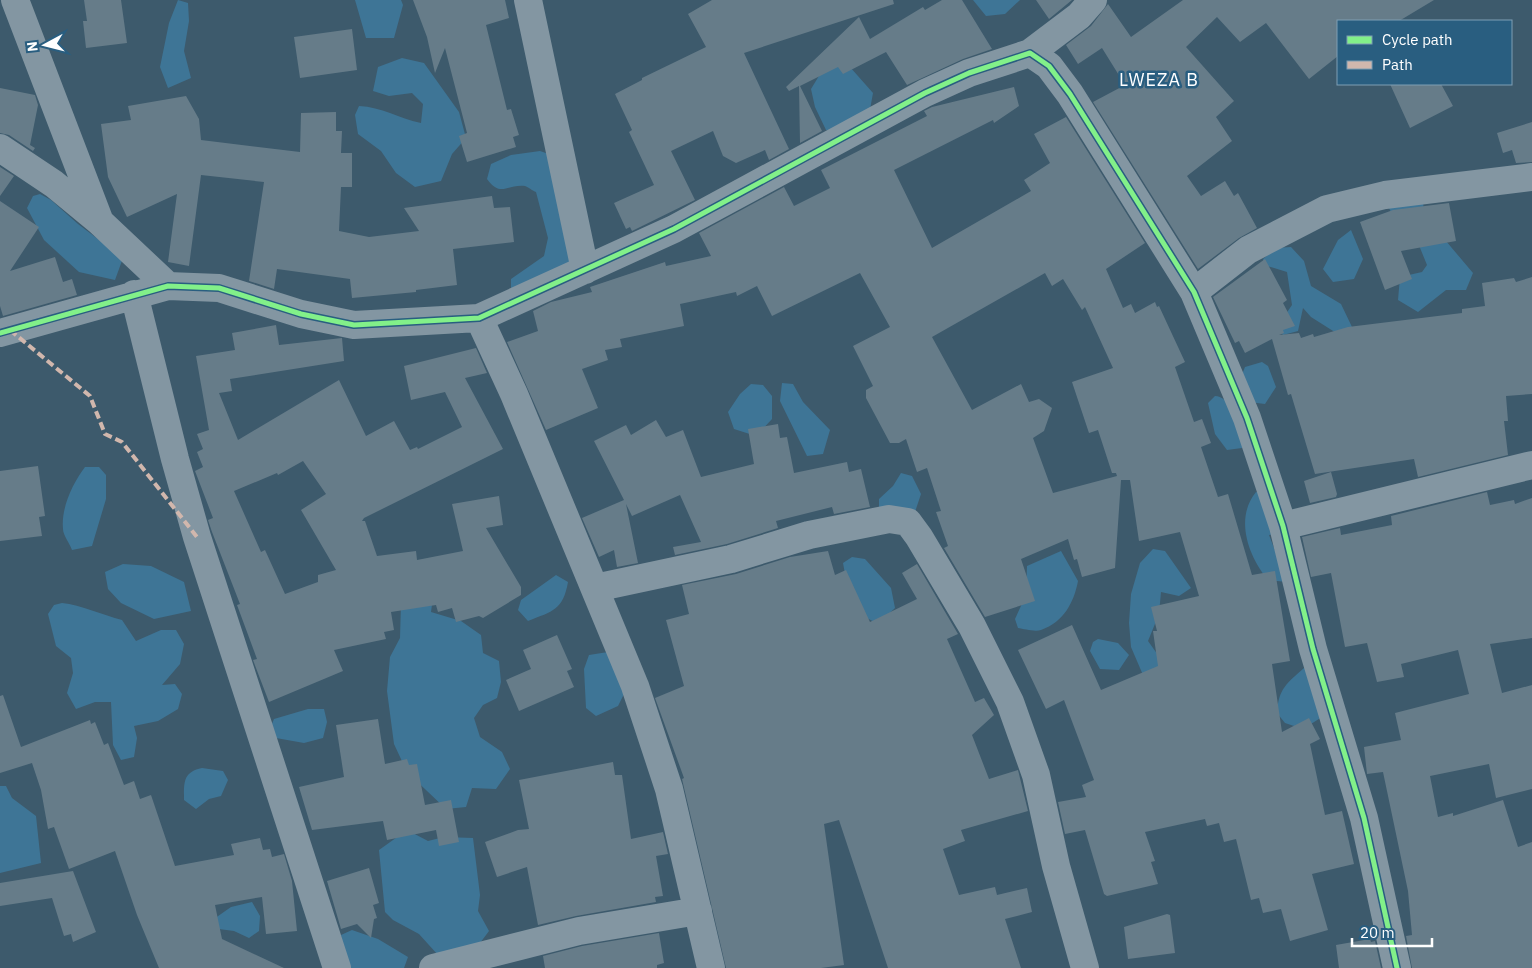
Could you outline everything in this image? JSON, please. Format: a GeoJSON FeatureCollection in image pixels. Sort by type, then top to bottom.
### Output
{"type":"FeatureCollection","features":[{"type":"Feature","properties":{"kind":"street"},"geometry":{"type":"LineString","coordinates":[[16,0],[100,222]]}},
{"type":"Feature","properties":{"kind":"street"},"geometry":{"type":"LineString","coordinates":[[528,0],[585,270]]}},
{"type":"Feature","properties":{"kind":"street"},"geometry":{"type":"LineString","coordinates":[[0,333],[168,286],[219,288],[302,314],[354,325],[479,318],[674,229],[925,93],[969,73],[1030,53],[1079,16],[1094,0]]}},
{"type":"Feature","properties":{"kind":"street"},"geometry":{"type":"LineString","coordinates":[[1030,53],[1049,66],[1070,94],[1194,292],[1247,418],[1283,526],[1313,649],[1364,818],[1397,968]]}},
{"type":"Feature","properties":{"kind":"street"},"geometry":{"type":"LineString","coordinates":[[0,148],[54,184],[100,222],[168,286]]}},
{"type":"Feature","properties":{"kind":"street"},"geometry":{"type":"LineString","coordinates":[[1194,292],[1248,250],[1327,209],[1385,195],[1532,177]]}},
{"type":"Feature","properties":{"kind":"street"},"geometry":{"type":"LineString","coordinates":[[134,294],[174,459],[197,537],[337,968]]}},
{"type":"Feature","properties":{"kind":"street"},"geometry":{"type":"LineString","coordinates":[[479,318],[514,394],[635,686],[666,779],[711,968]]}},
{"type":"Feature","properties":{"kind":"street"},"geometry":{"type":"LineString","coordinates":[[1283,526],[1532,465]]}},
{"type":"Feature","properties":{"kind":"street"},"geometry":{"type":"LineString","coordinates":[[595,588],[731,559],[809,535],[890,519],[908,522],[919,537],[972,626],[1010,702],[1036,775],[1056,866],[1085,968]]}},
{"type":"Feature","properties":{"kind":"street"},"geometry":{"type":"LineString","coordinates":[[433,968],[579,931],[698,910]]}},
{"type":"Feature","properties":{"kind":"shaded area"},"geometry":{"type":"Polygon","coordinates":[[[178,0],[188,3],[189,21],[184,51],[191,78],[168,88],[160,67],[169,23],[178,0]]]}},
{"type":"Feature","properties":{"kind":"shaded area"},"geometry":{"type":"Polygon","coordinates":[[[355,0],[401,0],[403,5],[394,38],[366,38],[355,0]]]}},
{"type":"Feature","properties":{"kind":"shaded area"},"geometry":{"type":"Polygon","coordinates":[[[973,0],[1020,0],[1005,14],[986,16],[973,0]]]}},
{"type":"Feature","properties":{"kind":"shaded area"},"geometry":{"type":"Polygon","coordinates":[[[402,58],[424,63],[459,112],[466,138],[452,154],[441,181],[415,187],[396,173],[381,151],[358,134],[355,115],[359,106],[383,110],[421,123],[423,104],[412,93],[389,96],[373,91],[378,67],[402,58]]]}},
{"type":"Feature","properties":{"kind":"shaded area"},"geometry":{"type":"Polygon","coordinates":[[[825,66],[850,67],[873,93],[869,115],[839,132],[826,130],[815,107],[811,89],[825,66]]]}},
{"type":"Feature","properties":{"kind":"shaded area"},"geometry":{"type":"Polygon","coordinates":[[[540,151],[569,161],[585,222],[559,287],[511,291],[511,279],[544,256],[548,238],[536,192],[525,186],[504,189],[496,188],[487,179],[491,164],[511,155],[540,151]]]}},
{"type":"Feature","properties":{"kind":"shaded area"},"geometry":{"type":"Polygon","coordinates":[[[40,194],[51,200],[78,224],[123,258],[115,280],[79,272],[44,240],[27,208],[33,196],[40,194]]]}},
{"type":"Feature","properties":{"kind":"shaded area"},"geometry":{"type":"Polygon","coordinates":[[[1423,200],[1424,215],[1473,273],[1466,290],[1446,290],[1418,312],[1398,300],[1400,277],[1422,272],[1427,265],[1414,233],[1394,218],[1387,204],[1423,200]]]}},
{"type":"Feature","properties":{"kind":"shaded area"},"geometry":{"type":"Polygon","coordinates":[[[1351,230],[1363,259],[1354,279],[1333,282],[1323,269],[1338,240],[1351,230]]]}},
{"type":"Feature","properties":{"kind":"shaded area"},"geometry":{"type":"Polygon","coordinates":[[[1291,247],[1304,261],[1311,286],[1341,304],[1352,327],[1341,336],[1311,317],[1303,308],[1298,331],[1283,335],[1277,327],[1292,305],[1287,272],[1264,265],[1263,259],[1276,248],[1291,247]]]}},
{"type":"Feature","properties":{"kind":"shaded area"},"geometry":{"type":"Polygon","coordinates":[[[1262,362],[1268,366],[1276,387],[1265,404],[1249,402],[1241,377],[1245,367],[1262,362]]]}},
{"type":"Feature","properties":{"kind":"shaded area"},"geometry":{"type":"Polygon","coordinates":[[[782,383],[793,384],[803,402],[830,430],[823,454],[807,456],[780,401],[782,383]]]}},
{"type":"Feature","properties":{"kind":"shaded area"},"geometry":{"type":"Polygon","coordinates":[[[751,384],[763,385],[772,396],[772,419],[756,436],[734,429],[728,412],[740,394],[751,384]]]}},
{"type":"Feature","properties":{"kind":"shaded area"},"geometry":{"type":"Polygon","coordinates":[[[1215,396],[1220,397],[1229,404],[1236,415],[1243,434],[1242,448],[1227,450],[1215,434],[1208,403],[1215,396]]]}},
{"type":"Feature","properties":{"kind":"shaded area"},"geometry":{"type":"Polygon","coordinates":[[[85,467],[99,467],[106,475],[106,499],[92,546],[72,550],[63,531],[64,512],[72,488],[85,467]]]}},
{"type":"Feature","properties":{"kind":"shaded area"},"geometry":{"type":"Polygon","coordinates":[[[901,473],[912,476],[921,494],[914,515],[879,511],[879,499],[893,486],[901,473]]]}},
{"type":"Feature","properties":{"kind":"shaded area"},"geometry":{"type":"Polygon","coordinates":[[[1256,492],[1283,497],[1289,531],[1269,535],[1287,582],[1268,580],[1261,571],[1250,549],[1245,526],[1246,514],[1249,503],[1256,492]]]}},
{"type":"Feature","properties":{"kind":"shaded area"},"geometry":{"type":"Polygon","coordinates":[[[1153,549],[1165,551],[1191,588],[1179,596],[1161,592],[1159,614],[1148,641],[1163,662],[1165,683],[1143,675],[1131,647],[1129,623],[1131,594],[1140,563],[1153,549]]]}},
{"type":"Feature","properties":{"kind":"shaded area"},"geometry":{"type":"Polygon","coordinates":[[[1061,551],[1078,581],[1071,604],[1062,617],[1041,630],[1018,628],[1015,619],[1026,595],[1027,566],[1061,551]]]}},
{"type":"Feature","properties":{"kind":"shaded area"},"geometry":{"type":"Polygon","coordinates":[[[852,557],[865,559],[891,588],[895,608],[878,624],[863,616],[847,585],[843,563],[852,557]]]}},
{"type":"Feature","properties":{"kind":"shaded area"},"geometry":{"type":"Polygon","coordinates":[[[123,564],[151,566],[184,582],[191,611],[154,619],[121,603],[108,589],[105,572],[123,564]]]}},
{"type":"Feature","properties":{"kind":"shaded area"},"geometry":{"type":"Polygon","coordinates":[[[556,575],[568,582],[560,604],[550,612],[528,621],[518,610],[521,600],[556,575]]]}},
{"type":"Feature","properties":{"kind":"shaded area"},"geometry":{"type":"Polygon","coordinates":[[[435,582],[431,612],[461,621],[481,635],[483,653],[499,661],[501,682],[497,698],[483,705],[474,718],[480,737],[502,752],[510,769],[496,789],[472,788],[466,807],[446,809],[407,772],[394,744],[387,691],[390,657],[400,638],[401,603],[435,582]]]}},
{"type":"Feature","properties":{"kind":"shaded area"},"geometry":{"type":"Polygon","coordinates":[[[62,603],[122,620],[136,641],[161,630],[176,630],[184,644],[180,664],[162,685],[175,684],[182,694],[178,709],[158,721],[134,726],[137,738],[134,757],[121,760],[113,745],[111,702],[95,702],[76,709],[67,693],[73,673],[71,658],[56,646],[48,614],[54,605],[62,603]]]}},
{"type":"Feature","properties":{"kind":"shaded area"},"geometry":{"type":"Polygon","coordinates":[[[1098,639],[1118,643],[1129,655],[1119,670],[1100,669],[1090,651],[1093,642],[1098,639]]]}},
{"type":"Feature","properties":{"kind":"shaded area"},"geometry":{"type":"Polygon","coordinates":[[[608,652],[626,690],[618,706],[596,716],[586,708],[584,669],[589,655],[608,652]]]}},
{"type":"Feature","properties":{"kind":"shaded area"},"geometry":{"type":"Polygon","coordinates":[[[1304,668],[1328,671],[1322,717],[1303,729],[1285,723],[1277,713],[1279,698],[1284,687],[1304,668]]]}},
{"type":"Feature","properties":{"kind":"shaded area"},"geometry":{"type":"Polygon","coordinates":[[[308,709],[324,709],[327,722],[323,738],[304,743],[276,738],[271,726],[274,719],[308,709]]]}},
{"type":"Feature","properties":{"kind":"shaded area"},"geometry":{"type":"Polygon","coordinates":[[[202,768],[223,771],[228,780],[221,796],[209,799],[196,809],[184,800],[185,783],[191,772],[202,768]]]}},
{"type":"Feature","properties":{"kind":"shaded area"},"geometry":{"type":"Polygon","coordinates":[[[0,786],[6,786],[12,798],[36,816],[41,863],[0,873],[0,786]]]}},
{"type":"Feature","properties":{"kind":"shaded area"},"geometry":{"type":"Polygon","coordinates":[[[407,830],[428,841],[444,837],[473,838],[480,895],[478,911],[489,931],[480,943],[438,955],[419,934],[393,920],[385,912],[379,850],[407,830]]]}},
{"type":"Feature","properties":{"kind":"shaded area"},"geometry":{"type":"Polygon","coordinates":[[[252,902],[260,916],[259,931],[249,938],[234,931],[219,929],[211,921],[231,907],[252,902]]]}},
{"type":"Feature","properties":{"kind":"shaded area"},"geometry":{"type":"Polygon","coordinates":[[[352,930],[378,939],[408,957],[404,968],[345,968],[341,935],[352,930]]]}},
{"type":"Feature","properties":{"kind":"building"},"geometry":{"type":"Polygon","coordinates":[[[84,0],[121,0],[127,43],[86,48],[83,21],[87,21],[84,0]]]}},
{"type":"Feature","properties":{"kind":"building"},"geometry":{"type":"Polygon","coordinates":[[[413,0],[505,0],[509,18],[486,25],[507,110],[511,109],[519,135],[513,137],[516,147],[467,162],[459,136],[467,133],[445,48],[435,73],[427,37],[413,0]]]}},
{"type":"Feature","properties":{"kind":"building"},"geometry":{"type":"Polygon","coordinates":[[[712,0],[893,0],[894,4],[744,53],[789,149],[769,160],[765,150],[736,163],[723,156],[713,131],[671,151],[695,200],[632,231],[630,227],[626,229],[614,203],[654,185],[629,132],[632,130],[615,94],[642,80],[642,78],[706,47],[688,14],[712,0]]]}},
{"type":"Feature","properties":{"kind":"building"},"geometry":{"type":"Polygon","coordinates":[[[942,0],[962,0],[992,49],[963,59],[907,85],[886,52],[843,74],[838,67],[800,86],[822,131],[800,143],[799,86],[789,91],[786,87],[859,17],[870,39],[923,7],[925,10],[942,0]]]}},
{"type":"Feature","properties":{"kind":"building"},"geometry":{"type":"Polygon","coordinates":[[[1036,0],[1072,0],[1049,19],[1036,0]]]}},
{"type":"Feature","properties":{"kind":"building"},"geometry":{"type":"Polygon","coordinates":[[[1183,0],[1434,0],[1401,20],[1337,20],[1337,57],[1309,79],[1266,23],[1240,42],[1217,17],[1186,47],[1234,101],[1216,117],[1232,141],[1187,176],[1201,196],[1225,181],[1234,196],[1238,193],[1257,228],[1239,238],[1198,269],[1093,102],[1125,85],[1102,48],[1078,64],[1066,45],[1091,26],[1108,4],[1131,37],[1183,0]]]}},
{"type":"Feature","properties":{"kind":"building"},"geometry":{"type":"Polygon","coordinates":[[[352,29],[357,70],[300,78],[294,37],[352,29]]]}},
{"type":"Feature","properties":{"kind":"building"},"geometry":{"type":"Polygon","coordinates":[[[1390,85],[1442,85],[1453,106],[1410,128],[1390,85]]]}},
{"type":"Feature","properties":{"kind":"building"},"geometry":{"type":"Polygon","coordinates":[[[1014,87],[1019,106],[994,123],[993,120],[894,170],[932,248],[1031,191],[1024,180],[1050,163],[1034,134],[1066,117],[1145,243],[1106,269],[1123,308],[1131,304],[1135,313],[1155,302],[1157,307],[1159,306],[1185,362],[1175,367],[1194,422],[1202,419],[1211,443],[1201,447],[1218,497],[1228,494],[1252,575],[1275,571],[1290,661],[1272,664],[1282,732],[1309,718],[1320,739],[1310,744],[1325,815],[1342,811],[1354,864],[1312,874],[1328,930],[1290,941],[1281,909],[1263,913],[1259,898],[1251,900],[1236,839],[1224,842],[1219,823],[1207,826],[1205,819],[1145,832],[1155,861],[1151,862],[1158,884],[1107,896],[1104,894],[1085,830],[1065,834],[1058,802],[1086,797],[1082,785],[1094,780],[1064,700],[1046,709],[1018,650],[1072,625],[1101,690],[1158,666],[1153,631],[1157,631],[1151,607],[1199,596],[1180,532],[1139,541],[1130,480],[1121,480],[1115,568],[1082,577],[1077,559],[1074,560],[1068,539],[1021,559],[1035,601],[985,617],[944,548],[948,546],[936,512],[941,511],[927,468],[917,472],[906,439],[899,443],[890,443],[866,398],[866,390],[873,386],[853,346],[890,327],[860,273],[772,316],[757,286],[737,296],[736,292],[680,304],[684,326],[620,339],[622,347],[605,350],[608,360],[582,369],[598,408],[546,430],[507,342],[538,331],[533,311],[551,302],[592,292],[590,287],[665,262],[666,266],[711,256],[699,233],[784,187],[794,206],[830,188],[821,170],[927,116],[924,111],[932,107],[1014,87]],[[1045,273],[932,337],[972,410],[1021,384],[1029,402],[1039,399],[1052,408],[1044,431],[1033,438],[1053,493],[1117,476],[1116,473],[1112,473],[1098,430],[1089,433],[1072,382],[1113,368],[1085,307],[1082,310],[1063,279],[1052,286],[1045,273]]]}},
{"type":"Feature","properties":{"kind":"building"},"geometry":{"type":"Polygon","coordinates":[[[0,88],[35,95],[38,105],[30,145],[35,148],[33,151],[9,135],[0,133],[0,88]]]}},
{"type":"Feature","properties":{"kind":"building"},"geometry":{"type":"Polygon","coordinates":[[[186,96],[199,119],[201,140],[300,152],[301,113],[336,112],[336,131],[342,131],[341,153],[352,153],[352,187],[341,187],[339,231],[369,237],[419,231],[404,208],[492,196],[494,208],[510,207],[514,242],[453,249],[457,285],[416,290],[416,292],[352,298],[350,279],[277,269],[274,289],[249,281],[264,182],[201,175],[189,266],[168,262],[177,194],[127,217],[108,177],[101,124],[131,120],[128,106],[186,96]]]}},
{"type":"Feature","properties":{"kind":"building"},"geometry":{"type":"Polygon","coordinates":[[[1532,122],[1532,162],[1516,163],[1512,150],[1503,153],[1497,133],[1532,122]]]}},
{"type":"Feature","properties":{"kind":"building"},"geometry":{"type":"Polygon","coordinates":[[[0,167],[14,176],[0,196],[0,167]]]}},
{"type":"Feature","properties":{"kind":"building"},"geometry":{"type":"Polygon","coordinates":[[[0,201],[39,227],[10,271],[55,257],[63,282],[72,279],[77,295],[3,316],[0,306],[0,201]]]}},
{"type":"Feature","properties":{"kind":"building"},"geometry":{"type":"Polygon","coordinates":[[[1449,203],[1456,241],[1401,251],[1412,279],[1385,290],[1360,222],[1393,210],[1449,203]]]}},
{"type":"Feature","properties":{"kind":"building"},"geometry":{"type":"Polygon","coordinates":[[[1265,259],[1287,300],[1283,303],[1295,326],[1283,330],[1284,333],[1279,335],[1299,333],[1301,338],[1313,334],[1314,337],[1348,327],[1462,313],[1462,309],[1485,306],[1482,283],[1514,278],[1516,282],[1532,277],[1532,394],[1506,396],[1508,421],[1504,421],[1508,455],[1418,477],[1414,459],[1315,474],[1291,394],[1288,395],[1272,339],[1245,353],[1239,341],[1235,343],[1213,297],[1265,259]]]}},
{"type":"Feature","properties":{"kind":"building"},"geometry":{"type":"Polygon","coordinates":[[[276,325],[279,345],[342,338],[344,361],[230,379],[232,391],[219,393],[238,440],[339,380],[366,436],[394,421],[410,450],[417,447],[418,449],[462,427],[445,392],[411,400],[404,366],[476,348],[487,373],[465,378],[503,449],[364,518],[362,521],[365,521],[377,556],[416,551],[417,560],[463,551],[452,504],[499,496],[503,525],[486,528],[521,587],[521,595],[483,618],[479,616],[456,622],[452,608],[438,612],[436,605],[391,612],[394,630],[384,632],[386,639],[334,650],[343,671],[269,702],[253,660],[257,659],[237,605],[240,604],[208,520],[213,518],[195,471],[203,467],[197,452],[203,449],[197,434],[209,430],[196,356],[235,350],[232,333],[276,325]],[[303,461],[278,475],[277,473],[234,491],[261,552],[265,550],[285,594],[318,582],[318,575],[336,570],[301,510],[326,494],[303,461]]]}},
{"type":"Feature","properties":{"kind":"building"},"geometry":{"type":"Polygon","coordinates":[[[656,420],[666,437],[683,430],[701,477],[754,464],[748,429],[778,424],[780,438],[787,437],[794,473],[847,462],[849,472],[861,469],[870,507],[834,514],[832,507],[776,521],[778,528],[727,544],[675,555],[673,547],[701,542],[680,495],[632,516],[626,504],[638,563],[617,567],[614,550],[599,557],[582,518],[624,500],[594,441],[626,425],[631,435],[656,420]]]}},
{"type":"Feature","properties":{"kind":"building"},"geometry":{"type":"Polygon","coordinates":[[[38,466],[45,516],[39,517],[42,536],[0,541],[0,471],[38,466]]]}},
{"type":"Feature","properties":{"kind":"building"},"geometry":{"type":"Polygon","coordinates":[[[1331,472],[1337,494],[1336,497],[1310,503],[1304,481],[1331,472]]]}},
{"type":"Feature","properties":{"kind":"building"},"geometry":{"type":"Polygon","coordinates":[[[1487,492],[1490,505],[1514,500],[1515,504],[1532,498],[1532,638],[1490,644],[1502,693],[1532,685],[1532,789],[1496,798],[1489,764],[1430,776],[1438,817],[1453,813],[1453,816],[1503,800],[1518,847],[1532,842],[1532,968],[1412,968],[1406,936],[1412,935],[1408,891],[1383,772],[1367,774],[1364,747],[1401,740],[1395,713],[1469,694],[1458,650],[1401,664],[1404,677],[1377,682],[1367,643],[1345,647],[1331,573],[1311,577],[1302,537],[1340,528],[1341,535],[1392,525],[1391,516],[1487,492]]]}},
{"type":"Feature","properties":{"kind":"building"},"geometry":{"type":"Polygon","coordinates":[[[828,551],[835,575],[846,570],[870,622],[917,599],[902,573],[917,564],[958,634],[947,639],[975,702],[984,698],[994,715],[972,735],[989,779],[1018,770],[1028,811],[961,830],[965,841],[943,849],[959,895],[995,887],[997,895],[1027,888],[1032,912],[1005,919],[1021,968],[888,968],[839,820],[824,824],[844,965],[821,968],[726,968],[682,779],[684,778],[655,698],[684,686],[666,620],[689,614],[682,585],[736,574],[790,557],[828,551]]]}},
{"type":"Feature","properties":{"kind":"building"},"geometry":{"type":"Polygon","coordinates":[[[557,635],[572,669],[567,671],[574,687],[519,711],[506,680],[531,669],[523,650],[557,635]]]}},
{"type":"Feature","properties":{"kind":"building"},"geometry":{"type":"Polygon","coordinates":[[[3,695],[21,747],[90,720],[91,724],[95,722],[104,745],[108,743],[124,785],[134,781],[140,799],[151,795],[175,866],[234,855],[231,844],[260,838],[263,850],[270,849],[272,857],[284,854],[292,881],[297,931],[266,934],[262,897],[215,905],[222,939],[284,968],[159,968],[137,915],[115,851],[69,869],[54,827],[48,829],[41,790],[32,763],[0,773],[0,696],[3,695]]]}},
{"type":"Feature","properties":{"kind":"building"},"geometry":{"type":"Polygon","coordinates":[[[378,719],[385,764],[407,759],[409,765],[417,764],[425,805],[451,800],[459,842],[439,846],[436,830],[387,840],[383,821],[312,830],[299,787],[344,777],[336,725],[378,719]]]}},
{"type":"Feature","properties":{"kind":"building"},"geometry":{"type":"Polygon","coordinates":[[[613,762],[615,775],[622,775],[631,839],[663,832],[668,854],[656,856],[663,896],[655,897],[656,902],[576,916],[538,925],[527,867],[497,877],[485,842],[518,830],[529,829],[519,780],[613,762]]]}},
{"type":"Feature","properties":{"kind":"building"},"geometry":{"type":"Polygon","coordinates":[[[369,868],[379,903],[373,905],[377,918],[374,919],[371,938],[357,924],[341,929],[327,881],[369,868]]]}},
{"type":"Feature","properties":{"kind":"building"},"geometry":{"type":"Polygon","coordinates":[[[73,871],[96,932],[73,942],[71,934],[64,936],[52,898],[0,906],[0,883],[73,871]]]}},
{"type":"Feature","properties":{"kind":"building"},"geometry":{"type":"Polygon","coordinates":[[[1167,914],[1170,915],[1175,953],[1128,959],[1124,927],[1167,914]]]}},
{"type":"Feature","properties":{"kind":"building"},"geometry":{"type":"Polygon","coordinates":[[[659,933],[664,963],[657,965],[657,968],[545,968],[543,956],[582,946],[659,933]]]}},
{"type":"Feature","properties":{"kind":"building"},"geometry":{"type":"Polygon","coordinates":[[[1370,939],[1371,942],[1375,941],[1381,968],[1339,968],[1336,945],[1370,939]]]}},
{"type":"Feature","properties":{"kind":"marked path"},"geometry":{"type":"LineString","coordinates":[[10,330],[90,396],[105,434],[122,442],[197,537]]}},
{"type":"Feature","properties":{"kind":"cycle path"},"geometry":{"type":"LineString","coordinates":[[0,333],[168,286],[219,288],[301,314],[354,325],[479,318],[674,229],[925,93],[969,73],[1030,53],[1049,66],[1070,94],[1194,292],[1247,418],[1283,526],[1313,649],[1364,818],[1397,968]]}},
{"type":"Feature","properties":{"kind":"district","name":"LWEZA B"},"geometry":{"type":"Point","coordinates":[1159,79]}}]}
